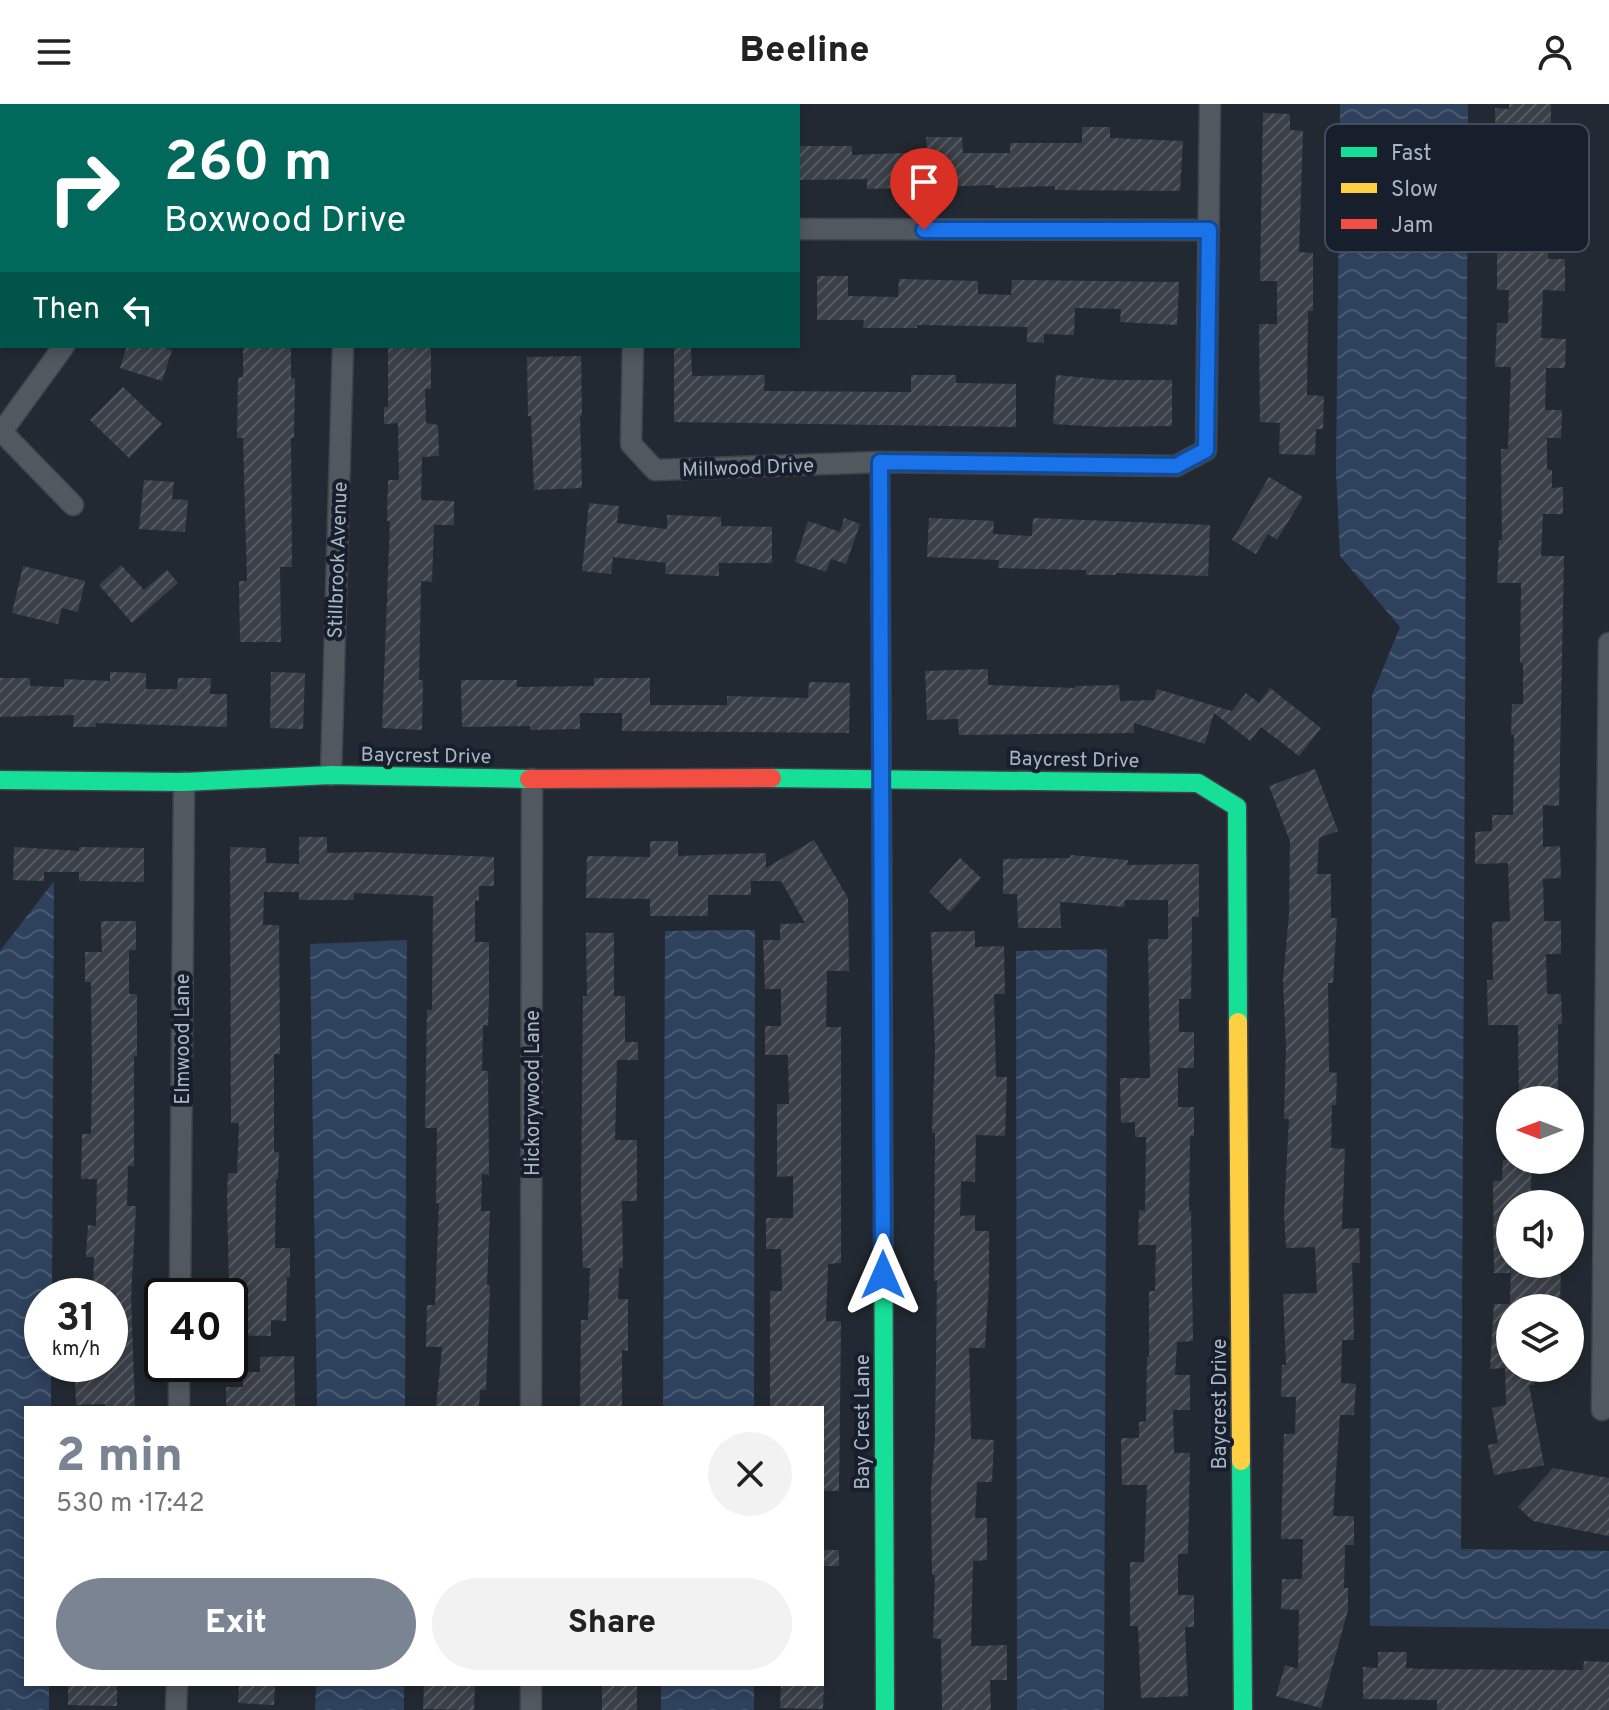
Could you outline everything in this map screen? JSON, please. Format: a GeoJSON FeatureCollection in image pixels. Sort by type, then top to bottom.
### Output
{"type":"FeatureCollection","features":[{"type":"Feature","properties":{"kind":"street"},"geometry":{"type":"LineString","coordinates":[[800,229],[1209,230],[1210,104]]}},
{"type":"Feature","properties":{"kind":"street","name":"Millwood Drive"},"geometry":{"type":"LineString","coordinates":[[633,348],[631,444],[655,470],[880,462],[1176,466],[1206,450],[1209,230]]}},
{"type":"Feature","properties":{"kind":"street"},"geometry":{"type":"LineString","coordinates":[[63,348],[1,433],[73,505]]}},
{"type":"Feature","properties":{"kind":"street","name":"Stillbrook Avenue"},"geometry":{"type":"LineString","coordinates":[[331,775],[343,348]]}},
{"type":"Feature","properties":{"kind":"street","name":"Bay Crest Lane"},"geometry":{"type":"LineString","coordinates":[[880,462],[885,1710]]}},
{"type":"Feature","properties":{"kind":"street"},"geometry":{"type":"LineString","coordinates":[[1602,1410],[1609,643]]}},
{"type":"Feature","properties":{"kind":"street","name":"Baycrest Drive"},"geometry":{"type":"LineString","coordinates":[[0,780],[184,782],[331,775],[532,779],[881,777],[1198,783],[1237,807],[1243,1710]]}},
{"type":"Feature","properties":{"kind":"street","name":"Hickorywood Lane"},"geometry":{"type":"LineString","coordinates":[[531,1406],[532,779]]}},
{"type":"Feature","properties":{"kind":"street","name":"Elmwood Lane"},"geometry":{"type":"LineString","coordinates":[[180,1278],[184,782]]}},
{"type":"Feature","properties":{"kind":"street"},"geometry":{"type":"LineString","coordinates":[[179,1382],[179,1406]]}},
{"type":"Feature","properties":{"kind":"street"},"geometry":{"type":"LineString","coordinates":[[176,1710],[177,1686]]}},
{"type":"Feature","properties":{"kind":"street"},"geometry":{"type":"LineString","coordinates":[[531,1686],[531,1710]]}},
{"type":"Feature","properties":{"kind":"water"},"geometry":{"type":"Polygon","coordinates":[[[1340,104],[1468,104],[1468,124],[1340,124],[1340,104]]]}},
{"type":"Feature","properties":{"kind":"water"},"geometry":{"type":"Polygon","coordinates":[[[1338,252],[1467,252],[1461,1549],[1609,1551],[1609,1629],[1370,1626],[1372,695],[1400,627],[1340,556],[1336,472],[1338,252]]]}},
{"type":"Feature","properties":{"kind":"water"},"geometry":{"type":"Polygon","coordinates":[[[54,881],[52,1278],[24,1278],[24,1382],[51,1382],[51,1406],[24,1406],[24,1686],[49,1686],[49,1710],[0,1710],[0,951],[54,881]]]}},
{"type":"Feature","properties":{"kind":"water"},"geometry":{"type":"Polygon","coordinates":[[[755,930],[754,1406],[663,1406],[665,931],[755,930]]]}},
{"type":"Feature","properties":{"kind":"water"},"geometry":{"type":"Polygon","coordinates":[[[407,940],[405,1406],[317,1406],[310,944],[407,940]]]}},
{"type":"Feature","properties":{"kind":"water"},"geometry":{"type":"Polygon","coordinates":[[[1107,949],[1104,1710],[1017,1710],[1016,951],[1107,949]]]}},
{"type":"Feature","properties":{"kind":"water"},"geometry":{"type":"Polygon","coordinates":[[[316,1686],[404,1686],[404,1710],[315,1710],[316,1686]]]}},
{"type":"Feature","properties":{"kind":"water"},"geometry":{"type":"Polygon","coordinates":[[[661,1686],[754,1686],[754,1710],[661,1710],[661,1686]]]}},
{"type":"Feature","properties":{"kind":"building"},"geometry":{"type":"Polygon","coordinates":[[[1509,104],[1551,104],[1551,124],[1495,124],[1495,108],[1509,109],[1509,104]]]}},
{"type":"Feature","properties":{"kind":"building"},"geometry":{"type":"Polygon","coordinates":[[[1263,113],[1290,114],[1290,130],[1303,131],[1299,252],[1313,253],[1313,311],[1308,311],[1307,395],[1324,396],[1323,429],[1316,429],[1315,455],[1279,454],[1280,423],[1260,422],[1259,324],[1277,324],[1277,281],[1260,281],[1263,113]]]}},
{"type":"Feature","properties":{"kind":"building"},"geometry":{"type":"Polygon","coordinates":[[[1082,127],[1110,127],[1110,138],[1183,141],[1180,191],[1055,190],[1055,186],[995,188],[995,185],[867,189],[867,179],[800,180],[800,146],[852,146],[852,155],[927,152],[926,137],[962,137],[963,153],[1010,153],[1010,143],[1082,143],[1082,127]]]}},
{"type":"Feature","properties":{"kind":"building"},"geometry":{"type":"Polygon","coordinates":[[[1497,252],[1548,252],[1548,259],[1565,259],[1565,291],[1543,290],[1541,338],[1566,339],[1565,368],[1546,368],[1545,410],[1562,410],[1561,438],[1547,438],[1547,469],[1552,470],[1552,488],[1563,487],[1563,514],[1543,514],[1541,556],[1564,556],[1559,806],[1543,805],[1543,847],[1560,846],[1561,878],[1543,879],[1544,921],[1561,921],[1561,954],[1546,954],[1547,994],[1561,994],[1558,1086],[1519,1086],[1518,1025],[1488,1025],[1487,980],[1493,980],[1492,922],[1510,921],[1508,863],[1475,864],[1475,832],[1492,831],[1492,815],[1513,815],[1512,704],[1523,704],[1521,583],[1497,583],[1499,540],[1502,540],[1501,449],[1508,449],[1511,367],[1495,367],[1497,323],[1508,323],[1509,290],[1497,290],[1497,252]]]}},
{"type":"Feature","properties":{"kind":"building"},"geometry":{"type":"Polygon","coordinates":[[[817,276],[848,276],[848,296],[898,297],[899,279],[978,281],[978,294],[1011,295],[1012,280],[1179,282],[1177,325],[1120,322],[1121,309],[1075,308],[1074,335],[1044,334],[1044,343],[1027,342],[1027,327],[917,325],[917,328],[863,328],[864,320],[817,320],[817,276]]]}},
{"type":"Feature","properties":{"kind":"building"},"geometry":{"type":"Polygon","coordinates":[[[126,348],[172,350],[162,381],[120,368],[126,348]]]}},
{"type":"Feature","properties":{"kind":"building"},"geometry":{"type":"Polygon","coordinates":[[[243,348],[291,348],[291,378],[295,378],[294,438],[291,438],[292,567],[280,567],[281,642],[240,642],[239,581],[247,581],[243,438],[237,438],[238,377],[243,377],[243,348]]]}},
{"type":"Feature","properties":{"kind":"building"},"geometry":{"type":"Polygon","coordinates":[[[388,348],[431,348],[431,389],[425,389],[426,423],[438,425],[439,456],[422,457],[421,500],[454,501],[454,525],[434,525],[432,582],[421,581],[419,680],[423,680],[422,730],[382,728],[390,521],[387,521],[388,480],[399,480],[398,423],[384,424],[384,407],[388,407],[388,348]]]}},
{"type":"Feature","properties":{"kind":"building"},"geometry":{"type":"Polygon","coordinates":[[[674,348],[691,348],[692,376],[765,375],[764,391],[911,392],[911,375],[956,375],[956,383],[1016,384],[1016,427],[674,422],[674,348]]]}},
{"type":"Feature","properties":{"kind":"building"},"geometry":{"type":"Polygon","coordinates":[[[581,356],[582,488],[534,490],[527,357],[581,356]]]}},
{"type":"Feature","properties":{"kind":"building"},"geometry":{"type":"Polygon","coordinates":[[[1056,375],[1109,380],[1172,380],[1172,426],[1053,424],[1056,375]]]}},
{"type":"Feature","properties":{"kind":"building"},"geometry":{"type":"Polygon","coordinates":[[[123,387],[162,424],[129,458],[90,420],[123,387]]]}},
{"type":"Feature","properties":{"kind":"building"},"geometry":{"type":"Polygon","coordinates":[[[1269,477],[1303,497],[1277,540],[1268,534],[1256,554],[1232,540],[1269,477]]]}},
{"type":"Feature","properties":{"kind":"building"},"geometry":{"type":"Polygon","coordinates":[[[144,480],[174,482],[172,499],[188,500],[185,532],[139,529],[144,480]]]}},
{"type":"Feature","properties":{"kind":"building"},"geometry":{"type":"Polygon","coordinates":[[[589,503],[619,506],[617,523],[667,529],[667,515],[721,517],[721,526],[772,527],[772,563],[719,563],[719,576],[665,574],[666,563],[613,557],[611,574],[582,571],[589,503]]]}},
{"type":"Feature","properties":{"kind":"building"},"geometry":{"type":"Polygon","coordinates":[[[844,518],[860,524],[846,564],[831,559],[826,572],[795,562],[808,521],[840,532],[844,518]]]}},
{"type":"Feature","properties":{"kind":"building"},"geometry":{"type":"Polygon","coordinates":[[[929,518],[994,521],[993,534],[1032,536],[1033,518],[1210,525],[1208,576],[1086,575],[1086,570],[998,568],[999,560],[927,557],[929,518]]]}},
{"type":"Feature","properties":{"kind":"building"},"geometry":{"type":"Polygon","coordinates":[[[121,565],[144,590],[167,570],[178,583],[132,623],[99,585],[121,565]]]}},
{"type":"Feature","properties":{"kind":"building"},"geometry":{"type":"Polygon","coordinates":[[[23,566],[85,581],[78,612],[62,608],[58,624],[12,613],[23,566]]]}},
{"type":"Feature","properties":{"kind":"building"},"geometry":{"type":"Polygon","coordinates":[[[988,669],[988,685],[1075,688],[1119,685],[1120,701],[1154,700],[1157,689],[1232,711],[1246,693],[1259,703],[1270,688],[1321,728],[1299,756],[1261,727],[1250,741],[1214,713],[1205,744],[1134,723],[1134,733],[959,735],[958,719],[927,720],[925,671],[988,669]]]}},
{"type":"Feature","properties":{"kind":"building"},"geometry":{"type":"Polygon","coordinates":[[[110,672],[146,673],[146,689],[177,689],[178,678],[211,678],[210,694],[227,694],[227,727],[96,723],[96,727],[73,727],[74,715],[0,717],[0,678],[30,678],[30,686],[64,687],[64,679],[110,681],[110,672]]]}},
{"type":"Feature","properties":{"kind":"building"},"geometry":{"type":"Polygon","coordinates":[[[271,672],[305,673],[303,729],[270,728],[271,672]]]}},
{"type":"Feature","properties":{"kind":"building"},"geometry":{"type":"Polygon","coordinates":[[[594,678],[650,678],[650,705],[727,705],[727,696],[808,698],[809,682],[850,683],[849,733],[622,731],[622,713],[580,713],[580,729],[462,727],[461,680],[517,680],[517,687],[594,686],[594,678]]]}},
{"type":"Feature","properties":{"kind":"building"},"geometry":{"type":"Polygon","coordinates":[[[1315,769],[1338,831],[1319,838],[1317,874],[1331,874],[1331,918],[1337,918],[1333,983],[1328,983],[1329,1072],[1337,1073],[1336,1105],[1332,1105],[1331,1148],[1345,1149],[1342,1229],[1359,1228],[1360,1263],[1352,1263],[1354,1340],[1342,1340],[1341,1383],[1356,1384],[1354,1415],[1340,1415],[1333,1516],[1354,1516],[1354,1545],[1345,1545],[1344,1588],[1348,1588],[1348,1610],[1321,1708],[1276,1696],[1285,1665],[1298,1669],[1299,1610],[1281,1609],[1282,1579],[1302,1579],[1303,1539],[1281,1539],[1284,1434],[1295,1434],[1296,1397],[1281,1397],[1282,1365],[1286,1365],[1283,1294],[1317,1293],[1315,1247],[1286,1248],[1284,1214],[1289,1119],[1284,1119],[1286,1046],[1283,980],[1289,915],[1290,841],[1269,786],[1315,769]]]}},
{"type":"Feature","properties":{"kind":"building"},"geometry":{"type":"Polygon","coordinates":[[[299,837],[327,837],[327,853],[494,857],[494,886],[479,886],[479,901],[475,900],[475,942],[489,942],[488,1026],[483,1025],[482,1071],[488,1071],[489,1175],[482,1174],[481,1211],[490,1211],[487,1285],[490,1285],[486,1390],[480,1390],[479,1406],[436,1406],[442,1347],[426,1347],[427,1305],[435,1305],[439,1203],[436,1203],[437,1128],[425,1128],[427,1010],[432,1010],[433,896],[354,893],[354,900],[299,900],[299,892],[264,892],[263,925],[279,925],[280,1054],[274,1054],[274,1152],[279,1152],[275,1248],[290,1248],[290,1277],[287,1277],[286,1321],[271,1320],[271,1336],[248,1335],[248,1278],[229,1278],[228,1173],[237,1173],[239,1123],[231,1123],[230,847],[266,848],[266,863],[299,864],[299,837]]]}},
{"type":"Feature","properties":{"kind":"building"},"geometry":{"type":"Polygon","coordinates":[[[814,840],[848,898],[849,971],[827,971],[826,1027],[841,1027],[841,1263],[828,1264],[826,1321],[841,1321],[839,1491],[824,1491],[824,1406],[770,1406],[770,1291],[782,1291],[781,1249],[766,1249],[766,1218],[793,1218],[793,1176],[777,1177],[777,1104],[789,1104],[788,1055],[765,1055],[765,1026],[781,1026],[781,989],[765,989],[763,940],[780,940],[780,924],[805,923],[781,881],[751,881],[751,895],[708,895],[708,916],[650,916],[650,899],[586,898],[587,856],[650,857],[650,841],[678,841],[678,856],[766,853],[766,868],[814,840]]]}},
{"type":"Feature","properties":{"kind":"building"},"geometry":{"type":"Polygon","coordinates":[[[14,847],[79,851],[79,847],[144,848],[144,882],[79,881],[79,872],[44,872],[44,881],[13,880],[14,847]]]}},
{"type":"Feature","properties":{"kind":"building"},"geometry":{"type":"Polygon","coordinates":[[[1071,855],[1128,860],[1127,865],[1199,864],[1199,917],[1192,917],[1191,999],[1179,999],[1179,1032],[1194,1032],[1194,1068],[1178,1068],[1178,1107],[1194,1107],[1194,1136],[1190,1136],[1189,1211],[1193,1341],[1177,1342],[1175,1375],[1190,1375],[1190,1410],[1173,1410],[1174,1453],[1190,1453],[1188,1554],[1178,1554],[1178,1595],[1194,1595],[1194,1627],[1185,1627],[1188,1696],[1141,1698],[1138,1626],[1130,1626],[1130,1562],[1144,1562],[1147,1485],[1122,1485],[1121,1438],[1139,1438],[1139,1422],[1146,1421],[1149,1291],[1155,1291],[1156,1245],[1138,1245],[1139,1210],[1145,1211],[1146,1137],[1135,1137],[1135,1122],[1121,1123],[1120,1078],[1150,1078],[1148,939],[1168,939],[1168,900],[1125,900],[1124,907],[1060,902],[1061,928],[1018,928],[1017,894],[1003,894],[1003,859],[1070,858],[1071,855]]]}},
{"type":"Feature","properties":{"kind":"building"},"geometry":{"type":"Polygon","coordinates":[[[960,858],[981,878],[950,912],[929,892],[960,858]]]}},
{"type":"Feature","properties":{"kind":"building"},"geometry":{"type":"Polygon","coordinates":[[[101,921],[136,921],[136,950],[129,950],[129,994],[137,994],[137,1056],[134,1056],[134,1166],[128,1166],[127,1206],[136,1206],[131,1297],[135,1406],[76,1405],[75,1382],[128,1382],[128,1278],[93,1278],[94,1257],[86,1257],[88,1225],[96,1226],[97,1179],[81,1179],[82,1134],[91,1134],[91,982],[85,982],[85,952],[102,952],[101,921]]]}},
{"type":"Feature","properties":{"kind":"building"},"geometry":{"type":"Polygon","coordinates":[[[975,931],[975,947],[1004,946],[1005,994],[994,994],[996,1077],[1007,1077],[1005,1136],[976,1135],[975,1182],[961,1181],[960,1216],[975,1215],[975,1231],[989,1231],[985,1348],[969,1348],[971,1439],[994,1440],[992,1482],[977,1482],[975,1518],[987,1518],[987,1560],[973,1561],[971,1646],[1007,1645],[1007,1680],[990,1680],[991,1710],[942,1710],[941,1639],[933,1638],[935,1575],[932,1575],[931,1488],[935,1438],[937,1280],[934,1281],[935,1133],[932,1133],[935,1049],[931,932],[975,931]]]}},
{"type":"Feature","properties":{"kind":"building"},"geometry":{"type":"Polygon","coordinates":[[[586,933],[614,933],[614,996],[625,996],[625,1042],[638,1042],[638,1060],[617,1060],[615,1140],[637,1140],[637,1201],[622,1201],[623,1268],[619,1268],[618,1299],[628,1299],[628,1351],[622,1350],[622,1406],[580,1406],[581,1320],[588,1320],[590,1268],[583,1268],[581,1201],[583,996],[587,996],[586,933]]]}},
{"type":"Feature","properties":{"kind":"building"},"geometry":{"type":"Polygon","coordinates":[[[1502,1174],[1531,1174],[1531,1190],[1496,1190],[1494,1273],[1493,1181],[1502,1181],[1502,1174]]]}},
{"type":"Feature","properties":{"kind":"building"},"geometry":{"type":"Polygon","coordinates":[[[1511,1278],[1561,1278],[1560,1294],[1510,1294],[1511,1278]]]}},
{"type":"Feature","properties":{"kind":"building"},"geometry":{"type":"Polygon","coordinates":[[[1494,1304],[1496,1304],[1496,1369],[1490,1369],[1494,1304]]]}},
{"type":"Feature","properties":{"kind":"building"},"geometry":{"type":"Polygon","coordinates":[[[294,1356],[295,1406],[226,1406],[226,1387],[243,1387],[243,1382],[248,1382],[248,1372],[260,1372],[260,1357],[294,1356]]]}},
{"type":"Feature","properties":{"kind":"building"},"geometry":{"type":"Polygon","coordinates":[[[1505,1382],[1534,1382],[1534,1385],[1529,1385],[1544,1465],[1494,1475],[1488,1445],[1498,1443],[1492,1408],[1506,1405],[1505,1382]]]}},
{"type":"Feature","properties":{"kind":"building"},"geometry":{"type":"Polygon","coordinates":[[[1553,1468],[1609,1478],[1609,1536],[1533,1521],[1518,1507],[1553,1468]]]}},
{"type":"Feature","properties":{"kind":"building"},"geometry":{"type":"Polygon","coordinates":[[[824,1550],[839,1550],[839,1566],[824,1566],[824,1550]]]}},
{"type":"Feature","properties":{"kind":"building"},"geometry":{"type":"Polygon","coordinates":[[[1378,1652],[1407,1652],[1406,1668],[1421,1669],[1583,1670],[1584,1661],[1609,1662],[1609,1710],[1437,1710],[1437,1700],[1363,1699],[1363,1667],[1378,1668],[1378,1652]]]}},
{"type":"Feature","properties":{"kind":"building"},"geometry":{"type":"Polygon","coordinates":[[[68,1686],[117,1686],[117,1706],[68,1705],[68,1686]]]}},
{"type":"Feature","properties":{"kind":"building"},"geometry":{"type":"Polygon","coordinates":[[[239,1686],[275,1686],[274,1705],[238,1703],[239,1686]]]}},
{"type":"Feature","properties":{"kind":"building"},"geometry":{"type":"Polygon","coordinates":[[[424,1686],[475,1686],[474,1710],[423,1709],[424,1686]]]}},
{"type":"Feature","properties":{"kind":"building"},"geometry":{"type":"Polygon","coordinates":[[[602,1686],[637,1686],[637,1710],[602,1710],[602,1686]]]}},
{"type":"Feature","properties":{"kind":"building"},"geometry":{"type":"Polygon","coordinates":[[[781,1686],[824,1686],[823,1709],[780,1708],[781,1686]]]}},
{"type":"Feature","properties":{"kind":"traffic: fast"},"geometry":{"type":"LineString","coordinates":[[0,780],[184,782],[331,775],[529,779]]}},
{"type":"Feature","properties":{"kind":"traffic: fast"},"geometry":{"type":"LineString","coordinates":[[772,778],[1198,783],[1237,807],[1238,1022]]}},
{"type":"Feature","properties":{"kind":"traffic: fast"},"geometry":{"type":"LineString","coordinates":[[882,860],[885,1710]]}},
{"type":"Feature","properties":{"kind":"traffic: fast"},"geometry":{"type":"LineString","coordinates":[[1241,1461],[1243,1710]]}},
{"type":"Feature","properties":{"kind":"traffic: slow"},"geometry":{"type":"LineString","coordinates":[[1238,1022],[1241,1461]]}},
{"type":"Feature","properties":{"kind":"traffic: jam"},"geometry":{"type":"LineString","coordinates":[[880,462],[882,860]]}},
{"type":"Feature","properties":{"kind":"traffic: jam"},"geometry":{"type":"LineString","coordinates":[[529,779],[772,778]]}},
{"type":"Feature","properties":{"kind":"route"},"geometry":{"type":"LineString","coordinates":[[883,1275],[880,462],[1176,466],[1206,450],[1209,230],[924,230]]}}]}
